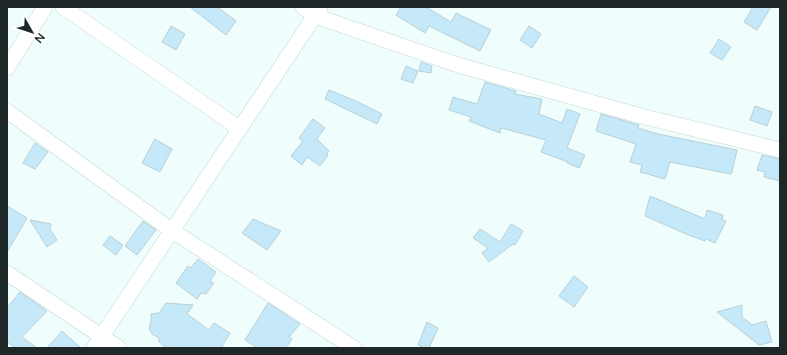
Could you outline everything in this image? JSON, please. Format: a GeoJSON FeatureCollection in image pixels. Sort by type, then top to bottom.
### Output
{"type":"FeatureCollection","features":[{"type":"Feature","properties":{"kind":"street"},"geometry":{"type":"LineString","coordinates":[[7,68],[44,7]]}},
{"type":"Feature","properties":{"kind":"street"},"geometry":{"type":"LineString","coordinates":[[63,7],[239,128]]}},
{"type":"Feature","properties":{"kind":"street"},"geometry":{"type":"LineString","coordinates":[[302,7],[318,11],[466,67],[641,116],[780,150]]}},
{"type":"Feature","properties":{"kind":"street"},"geometry":{"type":"LineString","coordinates":[[97,342],[318,11]]}},
{"type":"Feature","properties":{"kind":"street"},"geometry":{"type":"LineString","coordinates":[[7,111],[172,230],[354,348]]}},
{"type":"Feature","properties":{"kind":"street"},"geometry":{"type":"LineString","coordinates":[[7,273],[97,342],[119,348]]}},
{"type":"Feature","properties":{"kind":"building"},"geometry":{"type":"Polygon","coordinates":[[[190,7],[217,7],[236,21],[226,35],[190,7]]]}},
{"type":"Feature","properties":{"kind":"building"},"geometry":{"type":"Polygon","coordinates":[[[401,7],[426,7],[451,22],[456,13],[491,30],[480,51],[429,26],[425,33],[396,15],[401,7]]]}},
{"type":"Feature","properties":{"kind":"building"},"geometry":{"type":"Polygon","coordinates":[[[753,7],[771,7],[757,30],[744,22],[753,7]]]}},
{"type":"Feature","properties":{"kind":"building"},"geometry":{"type":"Polygon","coordinates":[[[171,26],[185,34],[176,50],[162,42],[171,26]]]}},
{"type":"Feature","properties":{"kind":"building"},"geometry":{"type":"Polygon","coordinates":[[[529,26],[541,34],[532,48],[520,40],[529,26]]]}},
{"type":"Feature","properties":{"kind":"building"},"geometry":{"type":"Polygon","coordinates":[[[719,39],[731,47],[722,60],[710,53],[719,39]]]}},
{"type":"Feature","properties":{"kind":"building"},"geometry":{"type":"Polygon","coordinates":[[[421,62],[432,66],[431,73],[419,71],[421,62]]]}},
{"type":"Feature","properties":{"kind":"building"},"geometry":{"type":"Polygon","coordinates":[[[406,66],[418,71],[413,83],[401,79],[406,66]]]}},
{"type":"Feature","properties":{"kind":"building"},"geometry":{"type":"Polygon","coordinates":[[[485,82],[516,91],[515,94],[542,99],[539,114],[562,123],[567,109],[580,114],[567,148],[585,155],[579,168],[567,163],[568,162],[541,152],[546,140],[501,128],[500,133],[469,121],[471,117],[449,110],[453,97],[477,104],[485,82]]]}},
{"type":"Feature","properties":{"kind":"building"},"geometry":{"type":"Polygon","coordinates":[[[329,90],[382,114],[377,124],[325,99],[329,90]]]}},
{"type":"Feature","properties":{"kind":"building"},"geometry":{"type":"Polygon","coordinates":[[[755,106],[772,112],[767,126],[750,120],[755,106]]]}},
{"type":"Feature","properties":{"kind":"building"},"geometry":{"type":"Polygon","coordinates":[[[601,114],[639,125],[638,128],[658,134],[737,150],[732,172],[731,174],[670,162],[665,179],[640,172],[642,165],[630,162],[636,144],[596,131],[601,114]]]}},
{"type":"Feature","properties":{"kind":"building"},"geometry":{"type":"Polygon","coordinates":[[[313,119],[325,128],[317,139],[329,151],[327,154],[328,155],[320,166],[307,157],[302,165],[291,156],[303,141],[299,138],[313,119]]]}},
{"type":"Feature","properties":{"kind":"building"},"geometry":{"type":"Polygon","coordinates":[[[155,139],[172,149],[160,172],[142,163],[155,139]]]}},
{"type":"Feature","properties":{"kind":"building"},"geometry":{"type":"Polygon","coordinates":[[[35,143],[48,152],[35,169],[23,163],[35,143]]]}},
{"type":"Feature","properties":{"kind":"building"},"geometry":{"type":"Polygon","coordinates":[[[762,155],[780,159],[780,181],[764,177],[765,172],[757,170],[762,155]]]}},
{"type":"Feature","properties":{"kind":"building"},"geometry":{"type":"Polygon","coordinates":[[[650,196],[705,219],[707,210],[723,215],[722,220],[726,221],[715,243],[686,234],[645,216],[650,196]]]}},
{"type":"Feature","properties":{"kind":"building"},"geometry":{"type":"Polygon","coordinates":[[[7,206],[27,218],[7,252],[7,206]]]}},
{"type":"Feature","properties":{"kind":"building"},"geometry":{"type":"Polygon","coordinates":[[[253,219],[281,231],[267,250],[242,233],[253,219]]]}},
{"type":"Feature","properties":{"kind":"building"},"geometry":{"type":"Polygon","coordinates":[[[30,220],[51,224],[50,229],[57,240],[47,247],[30,220]]]}},
{"type":"Feature","properties":{"kind":"building"},"geometry":{"type":"Polygon","coordinates":[[[143,221],[156,230],[137,255],[125,246],[143,221]]]}},
{"type":"Feature","properties":{"kind":"building"},"geometry":{"type":"Polygon","coordinates":[[[511,224],[523,231],[515,245],[513,244],[489,262],[482,253],[488,248],[473,238],[480,229],[500,242],[511,224]]]}},
{"type":"Feature","properties":{"kind":"building"},"geometry":{"type":"Polygon","coordinates":[[[110,236],[123,245],[116,255],[103,245],[110,236]]]}},
{"type":"Feature","properties":{"kind":"building"},"geometry":{"type":"Polygon","coordinates":[[[198,259],[216,272],[210,281],[214,283],[206,294],[201,293],[197,299],[176,283],[188,266],[191,268],[198,259]]]}},
{"type":"Feature","properties":{"kind":"building"},"geometry":{"type":"Polygon","coordinates":[[[574,276],[588,287],[574,307],[559,296],[574,276]]]}},
{"type":"Feature","properties":{"kind":"building"},"geometry":{"type":"Polygon","coordinates":[[[20,292],[47,311],[22,337],[37,348],[16,348],[7,342],[7,308],[20,292]]]}},
{"type":"Feature","properties":{"kind":"building"},"geometry":{"type":"Polygon","coordinates":[[[166,303],[193,305],[187,314],[209,330],[214,323],[230,333],[221,348],[166,348],[159,342],[159,338],[152,334],[149,329],[151,314],[159,313],[166,303]]]}},
{"type":"Feature","properties":{"kind":"building"},"geometry":{"type":"Polygon","coordinates":[[[268,303],[300,324],[289,337],[292,339],[286,348],[258,348],[245,340],[268,303]]]}},
{"type":"Feature","properties":{"kind":"building"},"geometry":{"type":"Polygon","coordinates":[[[742,305],[742,317],[752,325],[766,321],[772,342],[759,345],[717,312],[742,305]]]}},
{"type":"Feature","properties":{"kind":"building"},"geometry":{"type":"Polygon","coordinates":[[[427,322],[438,328],[429,348],[425,348],[418,345],[427,322]]]}},
{"type":"Feature","properties":{"kind":"building"},"geometry":{"type":"Polygon","coordinates":[[[62,331],[81,348],[47,348],[62,331]]]}}]}
